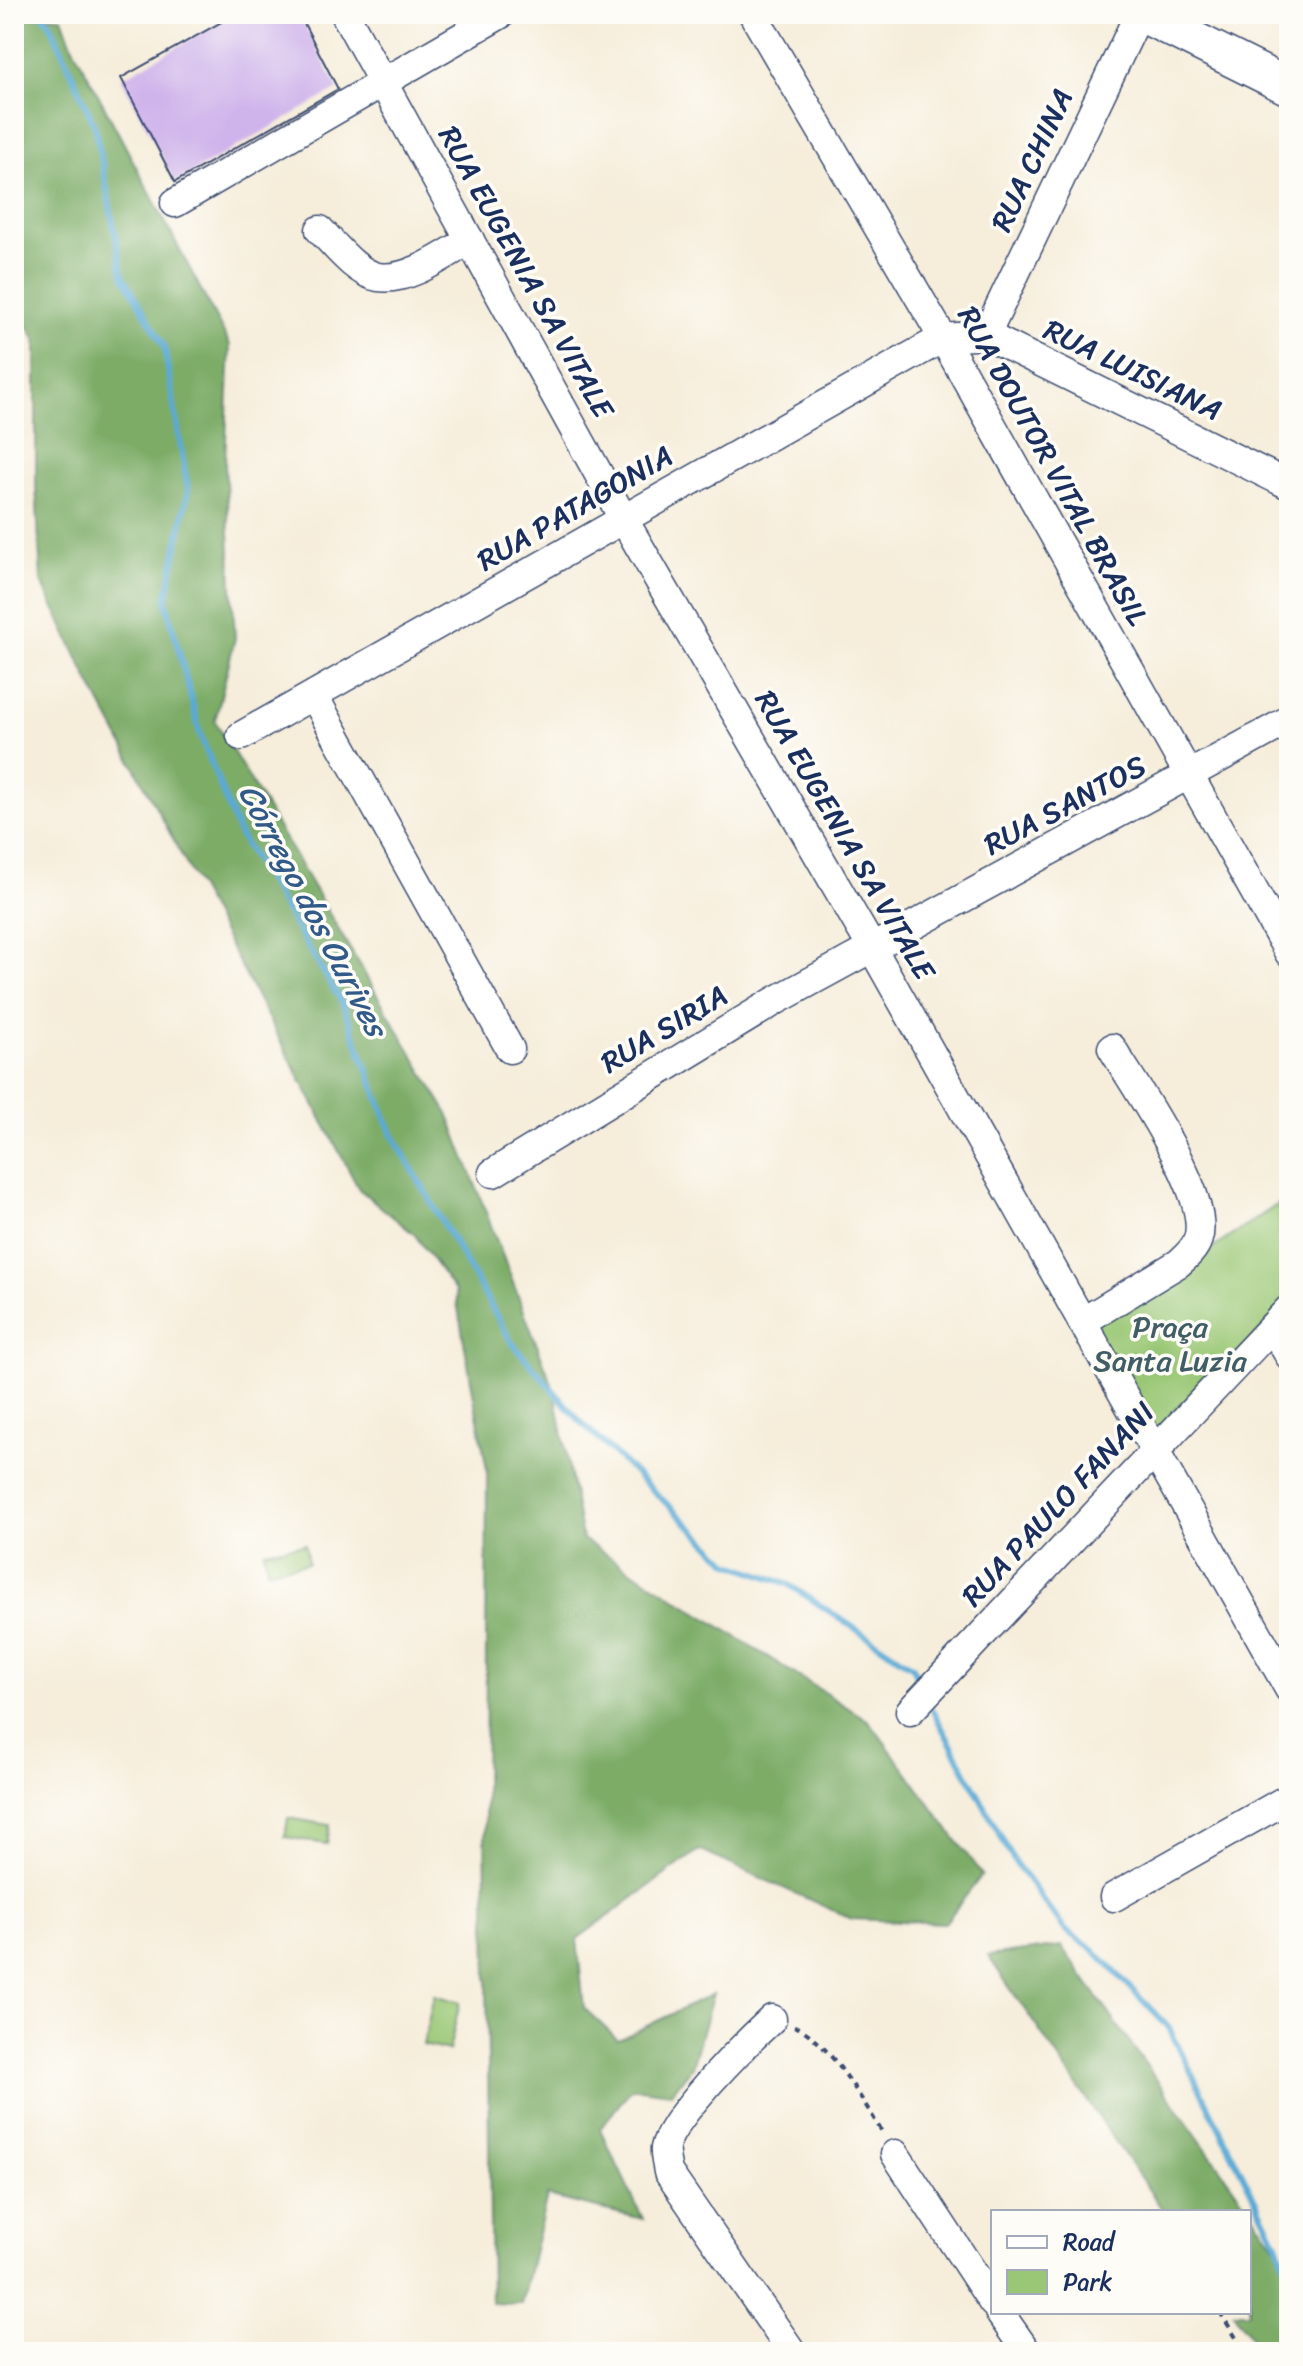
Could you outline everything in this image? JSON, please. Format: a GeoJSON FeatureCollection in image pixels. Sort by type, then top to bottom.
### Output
{"type":"FeatureCollection","features":[{"type":"Feature","properties":{"kind":"main road"},"geometry":{"type":"LineString","coordinates":[[1141,14],[1289,87]]}},
{"type":"Feature","properties":{"kind":"main road"},"geometry":{"type":"LineString","coordinates":[[1194,14],[1289,61]]}},
{"type":"Feature","properties":{"kind":"street","name":"RUA EUGENIA SA VITALE"},"geometry":{"type":"LineString","coordinates":[[345,14],[624,520],[872,948],[1289,1689]]}},
{"type":"Feature","properties":{"kind":"street"},"geometry":{"type":"LineString","coordinates":[[175,203],[501,14]]}},
{"type":"Feature","properties":{"kind":"street","name":"RUA DOUTOR VITAL BRASIL"},"geometry":{"type":"LineString","coordinates":[[753,14],[943,338],[1187,777],[1289,953]]}},
{"type":"Feature","properties":{"kind":"street","name":"RUA CHINA"},"geometry":{"type":"LineString","coordinates":[[986,335],[1141,14]]}},
{"type":"Feature","properties":{"kind":"street"},"geometry":{"type":"LineString","coordinates":[[320,230],[348,259],[378,277],[404,273],[470,240]]}},
{"type":"Feature","properties":{"kind":"street"},"geometry":{"type":"LineString","coordinates":[[943,338],[986,335]]}},
{"type":"Feature","properties":{"kind":"street","name":"RUA LUISIANA"},"geometry":{"type":"LineString","coordinates":[[986,335],[1289,485]]}},
{"type":"Feature","properties":{"kind":"street","name":"RUA PATAGONIA"},"geometry":{"type":"LineString","coordinates":[[241,736],[943,338]]}},
{"type":"Feature","properties":{"kind":"street"},"geometry":{"type":"LineString","coordinates":[[314,696],[510,1049]]}},
{"type":"Feature","properties":{"kind":"street","name":"RUA SANTOS"},"geometry":{"type":"LineString","coordinates":[[872,948],[1289,720]]}},
{"type":"Feature","properties":{"kind":"street","name":"RUA SIRIA"},"geometry":{"type":"LineString","coordinates":[[493,1173],[775,1001],[872,948]]}},
{"type":"Feature","properties":{"kind":"street"},"geometry":{"type":"LineString","coordinates":[[1082,1322],[1179,1263],[1193,1251],[1201,1221],[1190,1181],[1112,1048]]}},
{"type":"Feature","properties":{"kind":"street"},"geometry":{"type":"LineString","coordinates":[[1281,1318],[1289,1355]]}},
{"type":"Feature","properties":{"kind":"street","name":"RUA PAULO FANANI"},"geometry":{"type":"LineString","coordinates":[[910,1711],[1281,1318]]}},
{"type":"Feature","properties":{"kind":"street"},"geometry":{"type":"LineString","coordinates":[[1114,1897],[1289,1798]]}},
{"type":"Feature","properties":{"kind":"street"},"geometry":{"type":"LineString","coordinates":[[772,2019],[744,2045],[673,2128],[664,2148],[668,2172],[792,2352]]}},
{"type":"Feature","properties":{"kind":"street"},"geometry":{"type":"LineString","coordinates":[[895,2154],[991,2300]]}},
{"type":"Feature","properties":{"kind":"street"},"geometry":{"type":"LineString","coordinates":[[1000,2314],[1027,2352]]}},
{"type":"Feature","properties":{"kind":"path"},"geometry":{"type":"LineString","coordinates":[[772,2019],[800,2027],[821,2047],[855,2088],[895,2154]]}},
{"type":"Feature","properties":{"kind":"path"},"geometry":{"type":"LineString","coordinates":[[1221,2314],[1245,2352]]}},
{"type":"Feature","properties":{"kind":"green space"},"geometry":{"type":"Polygon","coordinates":[[[14,14],[62,17],[72,45],[230,345],[225,464],[235,638],[215,721],[449,1116],[555,1392],[582,1539],[869,1721],[982,1875],[945,1923],[852,1919],[699,1850],[577,1939],[584,2008],[618,2040],[713,1994],[692,2067],[671,2093],[632,2088],[600,2129],[643,2219],[547,2196],[521,2304],[491,2303],[485,1823],[487,1470],[455,1291],[415,1235],[359,1189],[89,681],[41,581],[36,486],[36,340],[14,303],[14,14]]]}},
{"type":"Feature","properties":{"kind":"green space","name":"Praça Santa Luzia"},"geometry":{"type":"Polygon","coordinates":[[[1289,1197],[1289,1301],[1157,1440],[1091,1324],[1176,1273],[1289,1197]]]}},
{"type":"Feature","properties":{"kind":"green space"},"geometry":{"type":"Polygon","coordinates":[[[305,1544],[308,1563],[267,1570],[264,1551],[305,1544]]]}},
{"type":"Feature","properties":{"kind":"green space"},"geometry":{"type":"Polygon","coordinates":[[[288,1818],[330,1825],[327,1844],[285,1837],[288,1818]]]}},
{"type":"Feature","properties":{"kind":"green space"},"geometry":{"type":"Polygon","coordinates":[[[1061,1946],[1250,2210],[1163,2210],[988,1956],[1061,1946]]]}},
{"type":"Feature","properties":{"kind":"green space"},"geometry":{"type":"Polygon","coordinates":[[[434,1995],[460,2002],[449,2051],[423,2045],[434,1995]]]}},
{"type":"Feature","properties":{"kind":"green space"},"geometry":{"type":"Polygon","coordinates":[[[1251,2212],[1289,2265],[1289,2352],[1260,2352],[1234,2314],[1251,2314],[1251,2212]]]}},
{"type":"Feature","properties":{"kind":"building"},"geometry":{"type":"Polygon","coordinates":[[[236,14],[299,14],[338,89],[175,182],[121,78],[236,14]]]}},
{"type":"Feature","properties":{"kind":"waterway","name":"Córrego dos Ourives"},"geometry":{"type":"LineString","coordinates":[[42,14],[50,23],[95,127],[123,275],[164,346],[188,490],[166,601],[201,737],[238,832],[342,1003],[392,1134],[512,1343],[579,1420],[729,1563],[788,1584],[913,1667],[918,1678]]}},
{"type":"Feature","properties":{"kind":"waterway","name":"Córrego dos Ourives"},"geometry":{"type":"LineString","coordinates":[[933,1711],[1014,1861],[1065,1930],[1096,1952],[1169,2028],[1277,2243],[1289,2277]]}}]}
